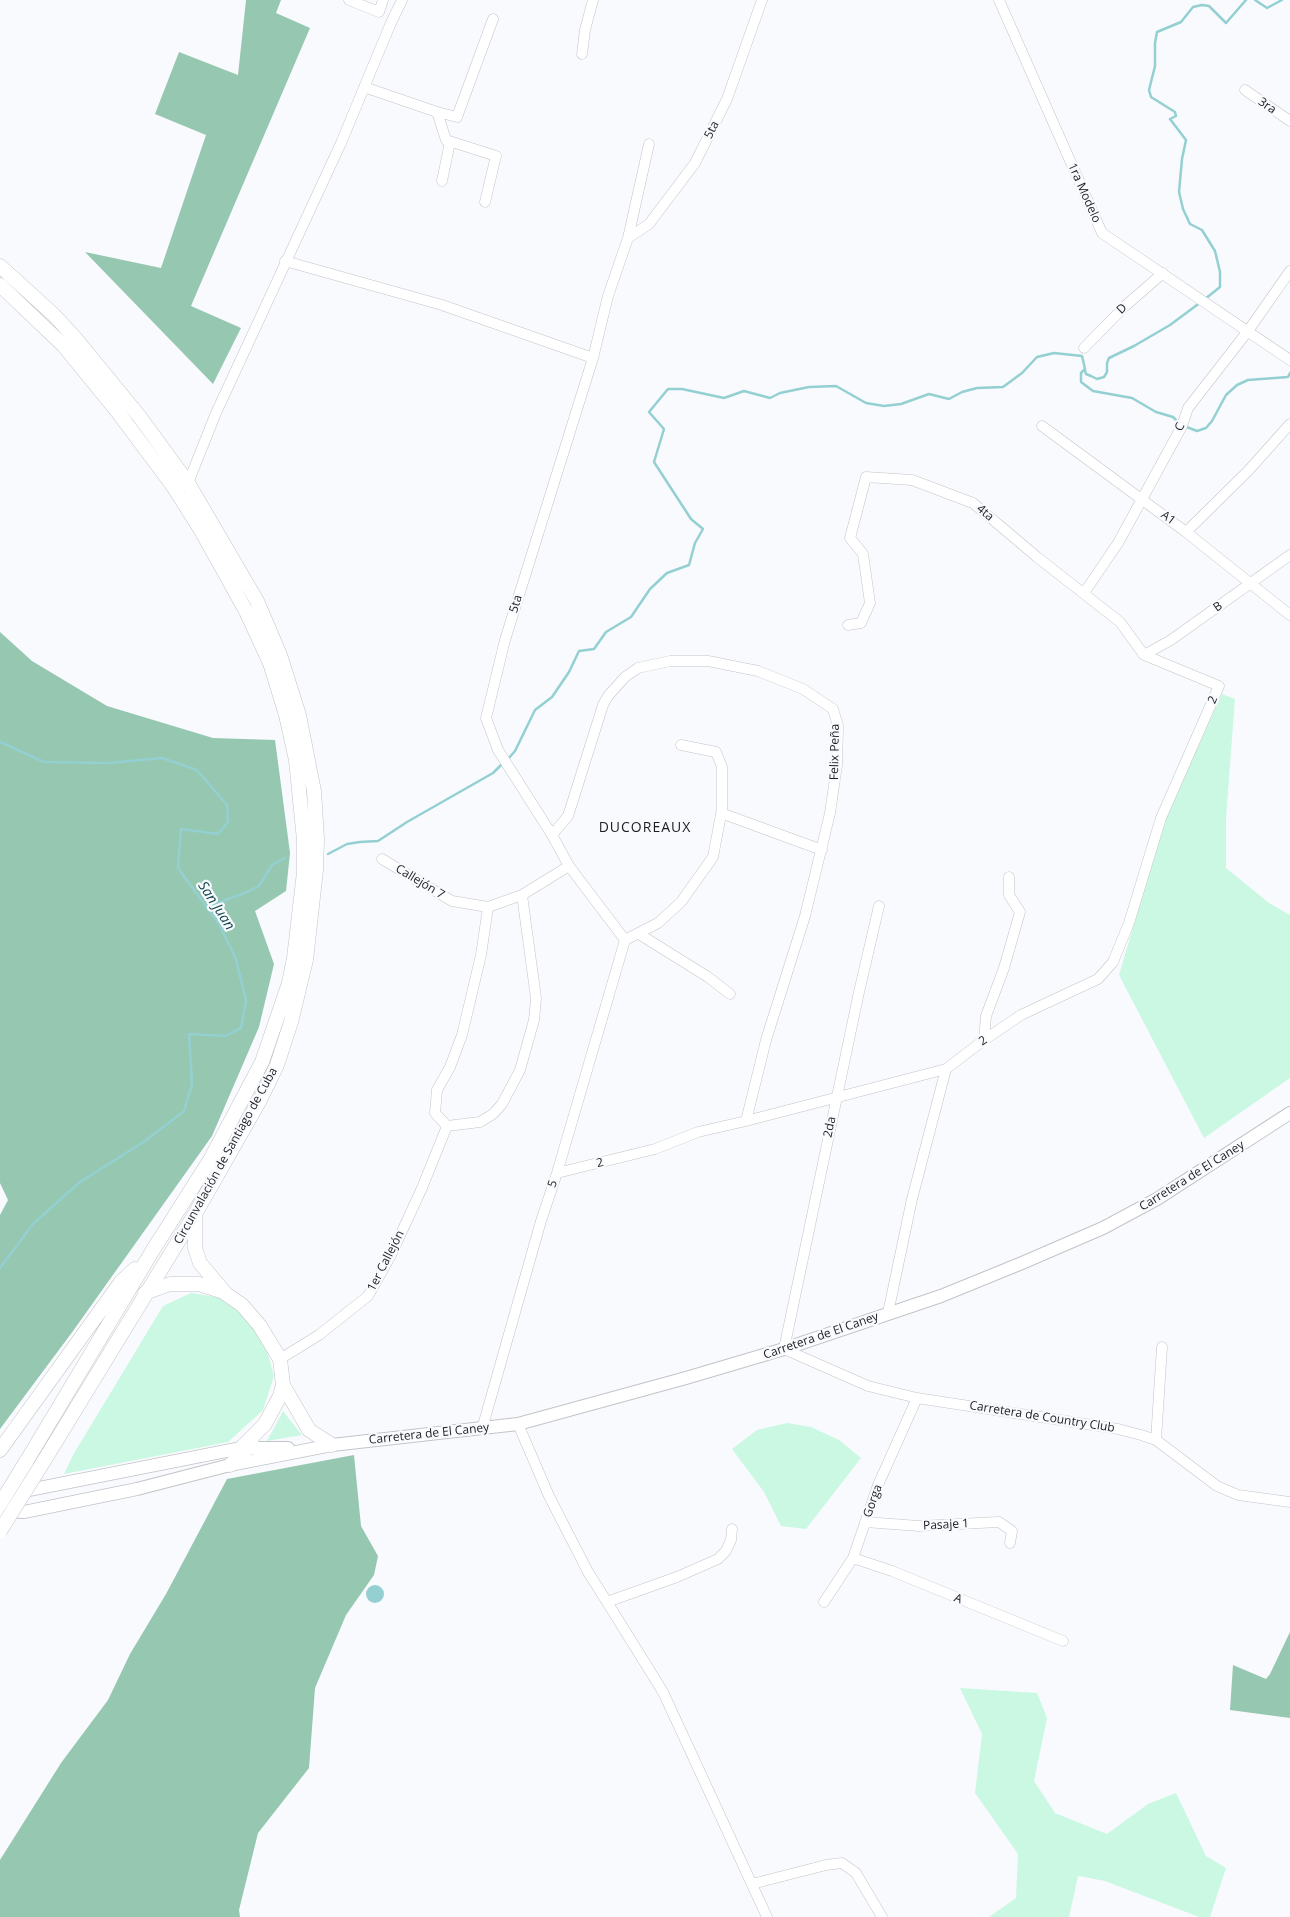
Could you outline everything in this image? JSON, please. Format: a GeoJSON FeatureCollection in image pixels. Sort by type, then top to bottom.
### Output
{"type":"FeatureCollection","features":[{"type":"Feature","properties":{"kind":"highway","name":"Circunvalación de Santiago de Cuba"},"geometry":{"type":"LineString","coordinates":[[0,266],[54,315],[76,338],[139,416],[188,483],[257,600],[280,655],[299,715],[314,790],[317,839],[316,870],[306,960],[292,1022],[269,1083],[195,1214],[0,1531]]}},
{"type":"Feature","properties":{"kind":"highway","name":"Circunvalación de Santiago de Cuba"},"geometry":{"type":"LineString","coordinates":[[0,285],[64,346],[118,411],[173,486],[202,532],[246,611],[270,662],[286,715],[296,760],[304,826],[304,872],[294,958],[289,983],[262,1062],[210,1160],[112,1317],[0,1504]]}},
{"type":"Feature","properties":{"kind":"highway"},"geometry":{"type":"LineString","coordinates":[[195,1214],[194,1239],[197,1255],[207,1273],[226,1294]]}},
{"type":"Feature","properties":{"kind":"highway"},"geometry":{"type":"LineString","coordinates":[[0,1450],[122,1282],[153,1250]]}},
{"type":"Feature","properties":{"kind":"highway"},"geometry":{"type":"LineString","coordinates":[[137,1309],[153,1294],[170,1284]]}},
{"type":"Feature","properties":{"kind":"highway"},"geometry":{"type":"LineString","coordinates":[[112,1317],[148,1290],[170,1284],[206,1285],[226,1294],[242,1305],[260,1326],[280,1359],[283,1385],[309,1430],[332,1445]]}},
{"type":"Feature","properties":{"kind":"highway"},"geometry":{"type":"LineString","coordinates":[[230,1465],[262,1429],[273,1412],[283,1385]]}},
{"type":"Feature","properties":{"kind":"main road","name":"Carretera de El Caney"},"geometry":{"type":"LineString","coordinates":[[0,1511],[24,1512],[137,1488],[230,1465],[332,1445],[518,1424],[784,1350],[941,1296],[1102,1228],[1146,1206],[1290,1113]]}},
{"type":"Feature","properties":{"kind":"main road","name":"Carretera de El Caney"},"geometry":{"type":"LineString","coordinates":[[0,1497],[246,1448],[313,1449]]}},
{"type":"Feature","properties":{"kind":"street"},"geometry":{"type":"LineString","coordinates":[[349,0],[379,12],[383,0]]}},
{"type":"Feature","properties":{"kind":"street"},"geometry":{"type":"LineString","coordinates":[[173,486],[188,483],[216,412],[341,143],[402,0]]}},
{"type":"Feature","properties":{"kind":"street"},"geometry":{"type":"LineString","coordinates":[[582,54],[585,30],[593,0]]}},
{"type":"Feature","properties":{"kind":"street","name":"5ta"},"geometry":{"type":"LineString","coordinates":[[628,238],[649,224],[695,164],[727,99],[762,0]]}},
{"type":"Feature","properties":{"kind":"street","name":"1ra Modelo"},"geometry":{"type":"LineString","coordinates":[[999,0],[1102,233],[1164,273],[1290,360]]}},
{"type":"Feature","properties":{"kind":"street"},"geometry":{"type":"LineString","coordinates":[[364,87],[457,117],[493,19]]}},
{"type":"Feature","properties":{"kind":"street","name":"3ra"},"geometry":{"type":"LineString","coordinates":[[1245,90],[1290,122]]}},
{"type":"Feature","properties":{"kind":"street"},"geometry":{"type":"LineString","coordinates":[[437,112],[446,140],[496,156],[486,202]]}},
{"type":"Feature","properties":{"kind":"street"},"geometry":{"type":"LineString","coordinates":[[442,181],[450,142]]}},
{"type":"Feature","properties":{"kind":"street","name":"5ta"},"geometry":{"type":"LineString","coordinates":[[625,940],[569,866],[552,834],[498,750],[486,718],[492,689],[518,596],[592,358],[608,296],[628,238],[649,144]]}},
{"type":"Feature","properties":{"kind":"street"},"geometry":{"type":"LineString","coordinates":[[285,261],[442,305],[592,358]]}},
{"type":"Feature","properties":{"kind":"street","name":"C"},"geometry":{"type":"LineString","coordinates":[[1084,593],[1118,544],[1182,426],[1188,408],[1248,331],[1290,271]]}},
{"type":"Feature","properties":{"kind":"street","name":"D"},"geometry":{"type":"LineString","coordinates":[[1084,348],[1125,306],[1164,273]]}},
{"type":"Feature","properties":{"kind":"street"},"geometry":{"type":"LineString","coordinates":[[1186,532],[1248,471],[1290,424]]}},
{"type":"Feature","properties":{"kind":"street","name":"A1"},"geometry":{"type":"LineString","coordinates":[[1042,426],[1082,457],[1143,498],[1290,615]]}},
{"type":"Feature","properties":{"kind":"street","name":"4ta"},"geometry":{"type":"LineString","coordinates":[[848,625],[860,623],[870,603],[863,554],[850,538],[866,477],[912,480],[973,503],[1037,558],[1120,622],[1144,655]]}},
{"type":"Feature","properties":{"kind":"street","name":"B"},"geometry":{"type":"LineString","coordinates":[[1144,655],[1171,640],[1290,555]]}},
{"type":"Feature","properties":{"kind":"street","name":"2"},"geometry":{"type":"LineString","coordinates":[[557,1173],[655,1149],[698,1132],[946,1069],[984,1040],[1022,1015],[1098,979],[1113,962],[1129,923],[1161,818],[1219,686],[1144,655]]}},
{"type":"Feature","properties":{"kind":"street","name":"Felix Peña"},"geometry":{"type":"LineString","coordinates":[[552,834],[568,816],[603,705],[608,696],[625,677],[638,668],[670,661],[708,661],[767,675],[803,689],[833,709],[838,726],[837,765],[830,813],[805,916],[766,1040],[746,1121]]}},
{"type":"Feature","properties":{"kind":"street"},"geometry":{"type":"LineString","coordinates":[[625,940],[658,923],[681,902],[713,857],[721,813],[723,773],[716,752],[681,745]]}},
{"type":"Feature","properties":{"kind":"street"},"geometry":{"type":"LineString","coordinates":[[721,813],[822,850]]}},
{"type":"Feature","properties":{"kind":"street","name":"Callejón 7"},"geometry":{"type":"LineString","coordinates":[[382,859],[452,901],[488,907],[522,895],[569,866]]}},
{"type":"Feature","properties":{"kind":"street"},"geometry":{"type":"LineString","coordinates":[[984,1040],[986,1016],[1004,968],[1020,912],[1009,896],[1009,877]]}},
{"type":"Feature","properties":{"kind":"street"},"geometry":{"type":"LineString","coordinates":[[488,907],[480,955],[462,1035],[450,1066],[437,1090],[435,1113],[447,1126],[480,1122],[493,1114],[502,1104],[520,1070],[534,1020],[536,998],[522,895]]}},
{"type":"Feature","properties":{"kind":"street","name":"2da"},"geometry":{"type":"LineString","coordinates":[[784,1350],[836,1096],[879,906]]}},
{"type":"Feature","properties":{"kind":"street"},"geometry":{"type":"LineString","coordinates":[[639,934],[708,977],[730,994]]}},
{"type":"Feature","properties":{"kind":"street","name":"5"},"geometry":{"type":"LineString","coordinates":[[482,1428],[541,1221],[557,1173],[625,940]]}},
{"type":"Feature","properties":{"kind":"street"},"geometry":{"type":"LineString","coordinates":[[888,1313],[912,1199],[946,1069]]}},
{"type":"Feature","properties":{"kind":"street","name":"1er Callejón"},"geometry":{"type":"LineString","coordinates":[[280,1359],[319,1335],[368,1296],[391,1255],[422,1188],[447,1126]]}},
{"type":"Feature","properties":{"kind":"street"},"geometry":{"type":"LineString","coordinates":[[1156,1440],[1162,1347]]}},
{"type":"Feature","properties":{"kind":"street","name":"Carretera de Country Club"},"geometry":{"type":"LineString","coordinates":[[784,1350],[868,1386],[917,1398],[1118,1429],[1156,1440],[1164,1448],[1217,1486],[1238,1495],[1290,1502]]}},
{"type":"Feature","properties":{"kind":"street","name":"Gorga"},"geometry":{"type":"LineString","coordinates":[[824,1602],[853,1558],[878,1485],[917,1398]]}},
{"type":"Feature","properties":{"kind":"street"},"geometry":{"type":"LineString","coordinates":[[518,1424],[554,1504],[588,1572],[663,1692],[767,1917]]}},
{"type":"Feature","properties":{"kind":"street","name":"Pasaje 1"},"geometry":{"type":"LineString","coordinates":[[865,1522],[919,1526],[999,1522],[1012,1530],[1010,1543]]}},
{"type":"Feature","properties":{"kind":"street"},"geometry":{"type":"LineString","coordinates":[[607,1602],[718,1560],[726,1551],[731,1540],[732,1529]]}},
{"type":"Feature","properties":{"kind":"street","name":"A"},"geometry":{"type":"LineString","coordinates":[[853,1558],[1063,1641]]}},
{"type":"Feature","properties":{"kind":"street"},"geometry":{"type":"LineString","coordinates":[[752,1884],[826,1864],[842,1863],[856,1873],[882,1917]]}},
{"type":"Feature","properties":{"kind":"green space"},"geometry":{"type":"Polygon","coordinates":[[[246,0],[281,0],[276,13],[310,28],[191,306],[241,328],[213,384],[85,252],[161,268],[206,135],[155,114],[179,52],[238,75],[246,0]]]}},
{"type":"Feature","properties":{"kind":"green space"},"geometry":{"type":"Polygon","coordinates":[[[0,632],[32,661],[107,706],[213,738],[275,740],[290,853],[286,891],[255,911],[274,964],[259,1027],[212,1136],[73,1331],[0,1429],[0,1215],[8,1200],[0,1183],[0,632]]]}},
{"type":"Feature","properties":{"kind":"green space"},"geometry":{"type":"Polygon","coordinates":[[[1222,694],[1235,699],[1226,818],[1226,868],[1269,903],[1290,915],[1290,1078],[1204,1138],[1119,975],[1165,819],[1222,694]]]}},
{"type":"Feature","properties":{"kind":"green space"},"geometry":{"type":"Polygon","coordinates":[[[191,1293],[223,1298],[246,1315],[266,1347],[274,1376],[263,1410],[228,1442],[64,1474],[73,1455],[163,1306],[191,1293]]]}},
{"type":"Feature","properties":{"kind":"green space"},"geometry":{"type":"Polygon","coordinates":[[[283,1411],[302,1435],[267,1441],[283,1411]]]}},
{"type":"Feature","properties":{"kind":"green space"},"geometry":{"type":"Polygon","coordinates":[[[787,1423],[811,1427],[839,1440],[861,1458],[806,1529],[781,1526],[764,1492],[732,1449],[757,1430],[787,1423]]]}},
{"type":"Feature","properties":{"kind":"green space"},"geometry":{"type":"Polygon","coordinates":[[[354,1455],[361,1526],[378,1556],[374,1575],[346,1615],[315,1688],[309,1768],[258,1833],[239,1910],[240,1917],[0,1917],[0,1860],[61,1763],[108,1700],[130,1654],[166,1594],[227,1479],[354,1455]]]}},
{"type":"Feature","properties":{"kind":"green space"},"geometry":{"type":"Polygon","coordinates":[[[1290,1632],[1290,1718],[1230,1710],[1233,1665],[1266,1679],[1290,1632]]]}},
{"type":"Feature","properties":{"kind":"green space"},"geometry":{"type":"Polygon","coordinates":[[[960,1688],[1037,1693],[1047,1718],[1034,1781],[1055,1813],[1107,1834],[1148,1804],[1176,1793],[1206,1856],[1226,1868],[1210,1917],[1199,1917],[1105,1881],[1078,1876],[1069,1917],[989,1917],[1016,1898],[1018,1854],[975,1793],[982,1734],[960,1688]]]}},
{"type":"Feature","properties":{"kind":"water"},"geometry":{"type":"Polygon","coordinates":[[[375,1585],[381,1588],[384,1594],[381,1600],[375,1603],[369,1600],[366,1594],[369,1588],[375,1585]]]}},
{"type":"Feature","properties":{"kind":"waterway"},"geometry":{"type":"LineString","coordinates":[[1205,299],[1220,287],[1220,272],[1215,251],[1202,230],[1190,224],[1183,209],[1179,192],[1186,140],[1170,119],[1176,116],[1175,112],[1151,97],[1149,90],[1155,66],[1155,43],[1157,32],[1181,22],[1193,7],[1209,6],[1226,23],[1246,0]]}},
{"type":"Feature","properties":{"kind":"waterway"},"geometry":{"type":"LineString","coordinates":[[1255,0],[1267,8],[1282,0]]}},
{"type":"Feature","properties":{"kind":"waterway"},"geometry":{"type":"LineString","coordinates":[[1085,370],[1086,374],[1097,379],[1104,377],[1107,372],[1109,358],[1170,325],[1201,302]]}},
{"type":"Feature","properties":{"kind":"waterway"},"geometry":{"type":"LineString","coordinates":[[508,759],[515,751],[535,710],[552,697],[569,672],[579,651],[594,649],[606,632],[631,617],[650,589],[667,573],[689,565],[695,543],[703,529],[691,519],[654,462],[664,429],[649,412],[668,389],[682,389],[724,398],[744,391],[770,398],[780,393],[809,387],[836,386],[866,403],[884,406],[901,404],[929,394],[949,399],[962,392],[977,388],[1003,387],[1022,373],[1037,357],[1054,353],[1082,356],[1085,369],[1081,373],[1081,382],[1093,391],[1132,398],[1156,412],[1173,417],[1179,423]]}},
{"type":"Feature","properties":{"kind":"waterway"},"geometry":{"type":"LineString","coordinates":[[1184,426],[1197,431],[1206,428],[1212,421],[1226,395],[1237,385],[1248,380],[1288,377],[1290,373]]}},
{"type":"Feature","properties":{"kind":"waterway","name":"San Juan"},"geometry":{"type":"LineString","coordinates":[[0,742],[44,762],[109,763],[162,758],[197,770],[227,805],[228,822],[218,834],[181,829],[178,868],[219,924],[236,959],[246,1001],[241,1028],[225,1036],[189,1034],[192,1084],[184,1111],[145,1141],[80,1182],[33,1224],[0,1268]]}},
{"type":"Feature","properties":{"kind":"waterway"},"geometry":{"type":"LineString","coordinates":[[328,854],[347,844],[378,841],[407,822],[493,773],[504,762]]}},
{"type":"Feature","properties":{"kind":"waterway"},"geometry":{"type":"LineString","coordinates":[[207,907],[259,886],[272,865],[285,858]]}},
{"type":"Feature","properties":{"kind":"district","name":"DUCOREAUX"},"geometry":{"type":"Point","coordinates":[645,828]}}]}
